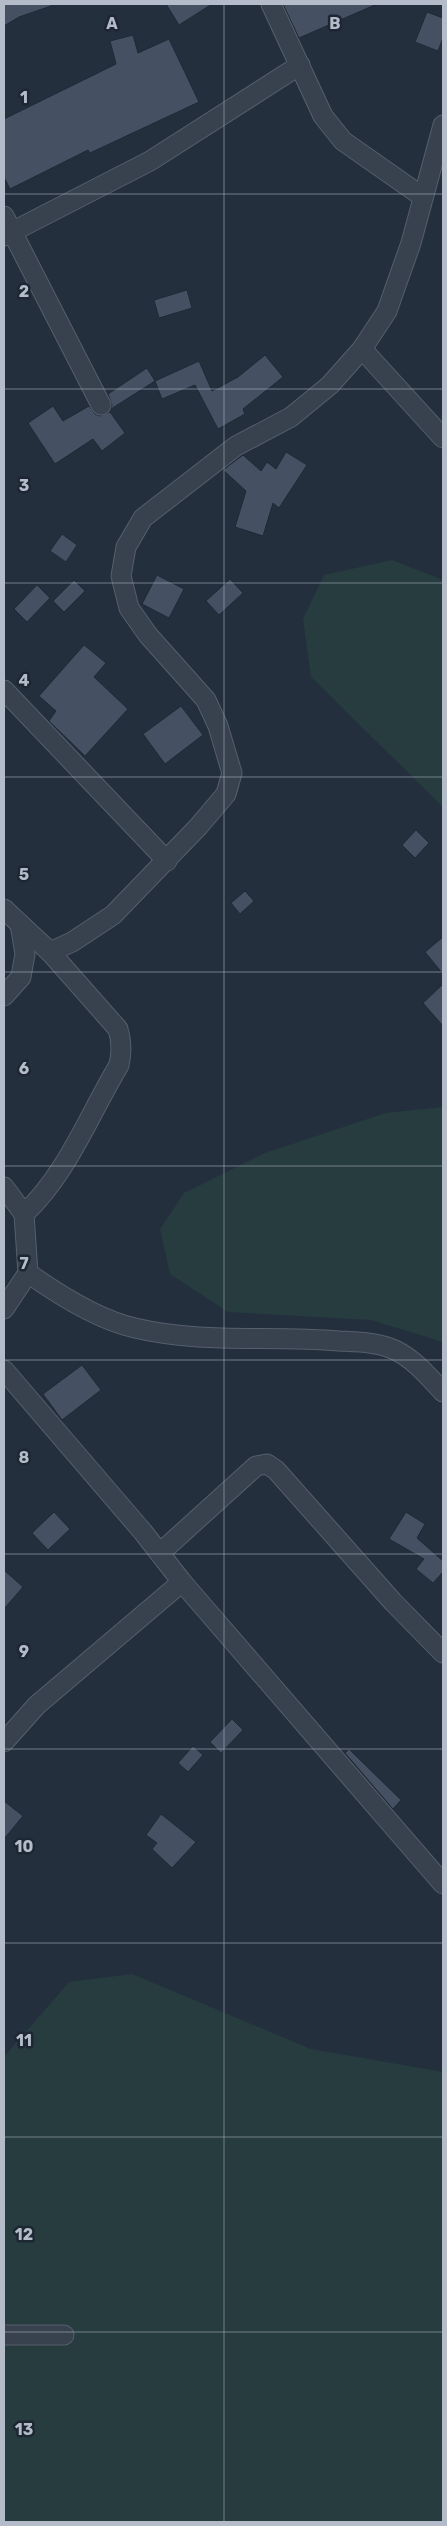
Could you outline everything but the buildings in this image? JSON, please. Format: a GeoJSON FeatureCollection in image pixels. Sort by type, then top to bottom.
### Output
{"type":"FeatureCollection","features":[{"type":"Feature","properties":{"kind":"street"},"geometry":{"type":"LineString","coordinates":[[271,4],[323,116],[342,140],[423,197]]}},
{"type":"Feature","properties":{"kind":"street"},"geometry":{"type":"LineString","coordinates":[[102,405],[6,228],[150,161],[300,65]]}},
{"type":"Feature","properties":{"kind":"street"},"geometry":{"type":"LineString","coordinates":[[50,952],[72,942],[113,915],[167,860],[226,794],[232,773],[218,726],[206,700],[148,635],[129,608],[121,576],[126,548],[143,518],[236,446],[291,417],[330,385],[362,349],[387,310],[411,243],[443,126]]}},
{"type":"Feature","properties":{"kind":"street"},"geometry":{"type":"LineString","coordinates":[[362,349],[443,438]]}},
{"type":"Feature","properties":{"kind":"street"},"geometry":{"type":"LineString","coordinates":[[4,690],[167,860]]}},
{"type":"Feature","properties":{"kind":"street"},"geometry":{"type":"LineString","coordinates":[[4,909],[50,952],[118,1029],[122,1041],[122,1054],[119,1065],[63,1166],[43,1197],[24,1214]]}},
{"type":"Feature","properties":{"kind":"street"},"geometry":{"type":"LineString","coordinates":[[4,996],[21,977],[24,954],[20,924]]}},
{"type":"Feature","properties":{"kind":"street"},"geometry":{"type":"LineString","coordinates":[[4,1187],[24,1214],[28,1273],[4,1309]]}},
{"type":"Feature","properties":{"kind":"street"},"geometry":{"type":"LineString","coordinates":[[28,1273],[84,1308],[134,1328],[170,1334],[232,1339],[320,1339],[372,1344],[394,1349],[410,1360],[443,1392]]}},
{"type":"Feature","properties":{"kind":"street"},"geometry":{"type":"LineString","coordinates":[[4,1370],[160,1553],[182,1582],[443,1884]]}},
{"type":"Feature","properties":{"kind":"street"},"geometry":{"type":"LineString","coordinates":[[160,1553],[256,1466],[267,1464],[276,1470],[393,1602],[443,1653]]}},
{"type":"Feature","properties":{"kind":"street"},"geometry":{"type":"LineString","coordinates":[[4,1742],[37,1704],[182,1582]]}},
{"type":"Feature","properties":{"kind":"street"},"geometry":{"type":"LineString","coordinates":[[4,2334],[64,2335]]}},
{"type":"Feature","properties":{"kind":"green space"},"geometry":{"type":"Polygon","coordinates":[[[392,560],[443,580],[443,807],[311,677],[303,619],[324,575],[392,560]]]}},
{"type":"Feature","properties":{"kind":"green space"},"geometry":{"type":"Polygon","coordinates":[[[443,1107],[443,1342],[371,1320],[228,1312],[170,1274],[160,1229],[184,1193],[265,1153],[386,1113],[443,1107]]]}},
{"type":"Feature","properties":{"kind":"green space"},"geometry":{"type":"Polygon","coordinates":[[[132,1974],[311,2049],[443,2072],[443,2522],[4,2522],[4,2057],[69,1982],[132,1974]]]}}]}
